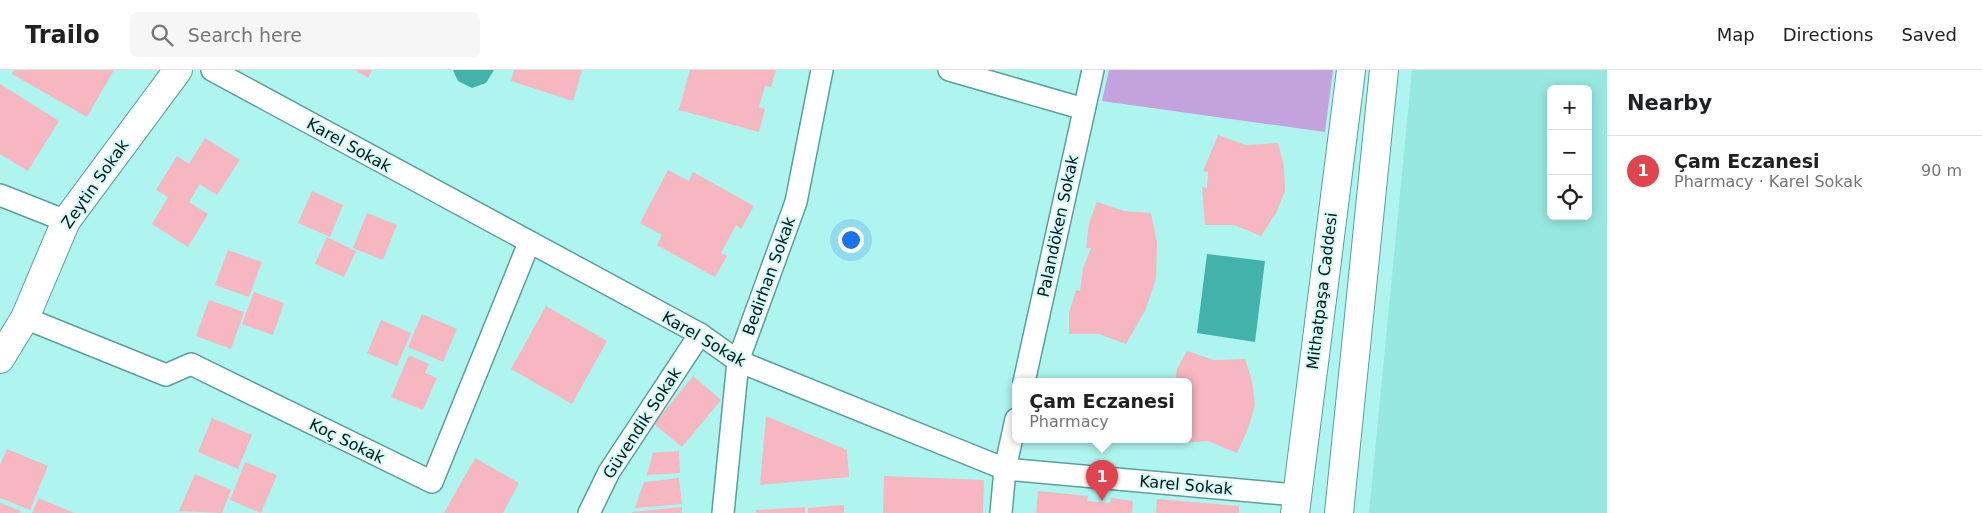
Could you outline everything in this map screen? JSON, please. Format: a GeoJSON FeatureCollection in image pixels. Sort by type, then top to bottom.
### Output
{"type":"FeatureCollection","features":[{"type":"Feature","properties":{"kind":"main road","name":"Zeytin Sokak"},"geometry":{"type":"LineString","coordinates":[[0,359],[25,318],[66,221],[178,70]]}},
{"type":"Feature","properties":{"kind":"main road","name":"Mithatpaşa Caddesi"},"geometry":{"type":"LineString","coordinates":[[1296,504],[1350,70]]}},
{"type":"Feature","properties":{"kind":"main road"},"geometry":{"type":"LineString","coordinates":[[1339,513],[1384,70]]}},
{"type":"Feature","properties":{"kind":"street","name":"Karel Sokak"},"geometry":{"type":"LineString","coordinates":[[212,70],[700,334],[738,361],[1005,470],[1296,504]]}},
{"type":"Feature","properties":{"kind":"street","name":"Bedirhan Sokak"},"geometry":{"type":"LineString","coordinates":[[723,513],[738,361],[796,202],[822,70]]}},
{"type":"Feature","properties":{"kind":"street"},"geometry":{"type":"LineString","coordinates":[[949,70],[1084,109]]}},
{"type":"Feature","properties":{"kind":"street","name":"Palandöken Sokak"},"geometry":{"type":"LineString","coordinates":[[1025,378],[1093,70]]}},
{"type":"Feature","properties":{"kind":"street"},"geometry":{"type":"LineString","coordinates":[[0,194],[66,221]]}},
{"type":"Feature","properties":{"kind":"street","name":"Koç Sokak"},"geometry":{"type":"LineString","coordinates":[[25,318],[166,375],[191,364],[432,482],[529,243]]}},
{"type":"Feature","properties":{"kind":"street","name":"Güvendik Sokak"},"geometry":{"type":"LineString","coordinates":[[589,513],[609,472],[700,334]]}},
{"type":"Feature","properties":{"kind":"street"},"geometry":{"type":"LineString","coordinates":[[1001,513],[1005,470],[1012,438]]}},
{"type":"Feature","properties":{"kind":"shaded area"},"geometry":{"type":"Polygon","coordinates":[[[1109,70],[1333,70],[1325,132],[1102,101],[1109,70]]]}},
{"type":"Feature","properties":{"kind":"shaded area"},"geometry":{"type":"Polygon","coordinates":[[[1412,70],[1607,70],[1607,513],[1369,513],[1412,70]]]}},
{"type":"Feature","properties":{"kind":"water"},"geometry":{"type":"Polygon","coordinates":[[[453,70],[494,70],[486,83],[472,88],[458,81],[453,70]]]}},
{"type":"Feature","properties":{"kind":"water"},"geometry":{"type":"Polygon","coordinates":[[[1207,254],[1265,261],[1255,342],[1197,333],[1207,254]]]}},
{"type":"Feature","properties":{"kind":"building"},"geometry":{"type":"Polygon","coordinates":[[[14,70],[114,70],[87,117],[12,74],[14,70]]]}},
{"type":"Feature","properties":{"kind":"building"},"geometry":{"type":"Polygon","coordinates":[[[355,70],[372,70],[368,78],[355,70]]]}},
{"type":"Feature","properties":{"kind":"building"},"geometry":{"type":"Polygon","coordinates":[[[514,70],[582,70],[573,101],[511,81],[514,70]]]}},
{"type":"Feature","properties":{"kind":"building"},"geometry":{"type":"Polygon","coordinates":[[[690,70],[776,70],[771,87],[765,86],[759,107],[765,109],[759,132],[679,110],[690,70]]]}},
{"type":"Feature","properties":{"kind":"building"},"geometry":{"type":"Polygon","coordinates":[[[0,84],[59,121],[28,171],[0,154],[0,84]]]}},
{"type":"Feature","properties":{"kind":"building"},"geometry":{"type":"Polygon","coordinates":[[[1218,135],[1246,145],[1278,143],[1284,167],[1285,191],[1276,213],[1261,236],[1234,225],[1205,225],[1202,187],[1207,188],[1208,172],[1203,171],[1218,135]]]}},
{"type":"Feature","properties":{"kind":"building"},"geometry":{"type":"Polygon","coordinates":[[[205,138],[240,160],[217,195],[200,184],[189,202],[208,214],[188,247],[152,224],[168,197],[156,190],[177,156],[189,164],[205,138]]]}},
{"type":"Feature","properties":{"kind":"building"},"geometry":{"type":"Polygon","coordinates":[[[668,170],[689,181],[693,172],[754,206],[741,229],[736,225],[721,253],[727,256],[715,277],[657,245],[662,235],[640,223],[668,170]]]}},
{"type":"Feature","properties":{"kind":"building"},"geometry":{"type":"Polygon","coordinates":[[[312,191],[343,205],[330,237],[298,223],[312,191]]]}},
{"type":"Feature","properties":{"kind":"building"},"geometry":{"type":"Polygon","coordinates":[[[1097,202],[1124,211],[1151,213],[1157,243],[1156,278],[1146,309],[1126,344],[1099,334],[1069,334],[1069,313],[1076,290],[1080,291],[1083,269],[1091,248],[1086,248],[1089,223],[1097,202]]]}},
{"type":"Feature","properties":{"kind":"building"},"geometry":{"type":"Polygon","coordinates":[[[367,213],[397,225],[383,260],[353,248],[367,213]]]}},
{"type":"Feature","properties":{"kind":"building"},"geometry":{"type":"Polygon","coordinates":[[[327,237],[356,251],[344,277],[315,264],[327,237]]]}},
{"type":"Feature","properties":{"kind":"building"},"geometry":{"type":"Polygon","coordinates":[[[228,250],[262,262],[249,297],[215,285],[228,250]]]}},
{"type":"Feature","properties":{"kind":"building"},"geometry":{"type":"Polygon","coordinates":[[[254,292],[284,303],[273,335],[242,324],[254,292]]]}},
{"type":"Feature","properties":{"kind":"building"},"geometry":{"type":"Polygon","coordinates":[[[209,300],[244,312],[231,349],[196,336],[209,300]]]}},
{"type":"Feature","properties":{"kind":"building"},"geometry":{"type":"Polygon","coordinates":[[[546,306],[607,341],[572,404],[511,369],[546,306]]]}},
{"type":"Feature","properties":{"kind":"building"},"geometry":{"type":"Polygon","coordinates":[[[422,314],[457,329],[443,362],[408,347],[422,314]]]}},
{"type":"Feature","properties":{"kind":"building"},"geometry":{"type":"Polygon","coordinates":[[[381,320],[411,333],[397,366],[367,353],[381,320]]]}},
{"type":"Feature","properties":{"kind":"building"},"geometry":{"type":"Polygon","coordinates":[[[1187,351],[1214,360],[1245,359],[1252,381],[1255,405],[1248,429],[1237,453],[1208,441],[1192,442],[1192,378],[1176,378],[1177,369],[1187,351]]]}},
{"type":"Feature","properties":{"kind":"building"},"geometry":{"type":"Polygon","coordinates":[[[409,355],[429,364],[425,373],[437,378],[423,410],[391,397],[409,355]]]}},
{"type":"Feature","properties":{"kind":"building"},"geometry":{"type":"Polygon","coordinates":[[[693,376],[721,400],[682,447],[654,424],[693,376]]]}},
{"type":"Feature","properties":{"kind":"building"},"geometry":{"type":"Polygon","coordinates":[[[766,416],[847,450],[849,477],[760,485],[766,416]]]}},
{"type":"Feature","properties":{"kind":"building"},"geometry":{"type":"Polygon","coordinates":[[[212,418],[252,435],[238,469],[198,452],[212,418]]]}},
{"type":"Feature","properties":{"kind":"building"},"geometry":{"type":"Polygon","coordinates":[[[7,449],[48,466],[30,510],[0,498],[0,465],[7,449]]]}},
{"type":"Feature","properties":{"kind":"building"},"geometry":{"type":"Polygon","coordinates":[[[679,451],[680,473],[647,475],[653,453],[679,451]]]}},
{"type":"Feature","properties":{"kind":"building"},"geometry":{"type":"Polygon","coordinates":[[[475,458],[519,483],[503,513],[444,513],[475,458]]]}},
{"type":"Feature","properties":{"kind":"building"},"geometry":{"type":"Polygon","coordinates":[[[245,462],[277,475],[261,513],[230,500],[245,462]]]}},
{"type":"Feature","properties":{"kind":"building"},"geometry":{"type":"Polygon","coordinates":[[[195,474],[231,490],[222,513],[179,511],[195,474]]]}},
{"type":"Feature","properties":{"kind":"building"},"geometry":{"type":"Polygon","coordinates":[[[884,476],[984,480],[983,513],[883,513],[884,476]]]}},
{"type":"Feature","properties":{"kind":"building"},"geometry":{"type":"Polygon","coordinates":[[[679,478],[682,504],[635,508],[644,482],[679,478]]]}},
{"type":"Feature","properties":{"kind":"building"},"geometry":{"type":"Polygon","coordinates":[[[1038,491],[1088,496],[1087,501],[1110,503],[1111,498],[1133,501],[1132,513],[1036,513],[1038,491]]]}},
{"type":"Feature","properties":{"kind":"building"},"geometry":{"type":"Polygon","coordinates":[[[39,498],[74,513],[32,513],[39,498]]]}},
{"type":"Feature","properties":{"kind":"building"},"geometry":{"type":"Polygon","coordinates":[[[1157,499],[1239,506],[1239,513],[1156,513],[1157,499]]]}},
{"type":"Feature","properties":{"kind":"building"},"geometry":{"type":"Polygon","coordinates":[[[0,503],[21,511],[20,513],[0,513],[0,503]]]}},
{"type":"Feature","properties":{"kind":"building"},"geometry":{"type":"Polygon","coordinates":[[[844,505],[844,513],[808,513],[808,508],[844,505]]]}},
{"type":"Feature","properties":{"kind":"building"},"geometry":{"type":"Polygon","coordinates":[[[682,507],[682,513],[632,513],[632,512],[682,507]]]}},
{"type":"Feature","properties":{"kind":"building"},"geometry":{"type":"Polygon","coordinates":[[[805,507],[805,513],[756,513],[756,510],[805,507]]]}},
{"type":"Feature","properties":{"kind":"place","name":"Çam Eczanesi"},"geometry":{"type":"Point","coordinates":[1102,501]}}]}
